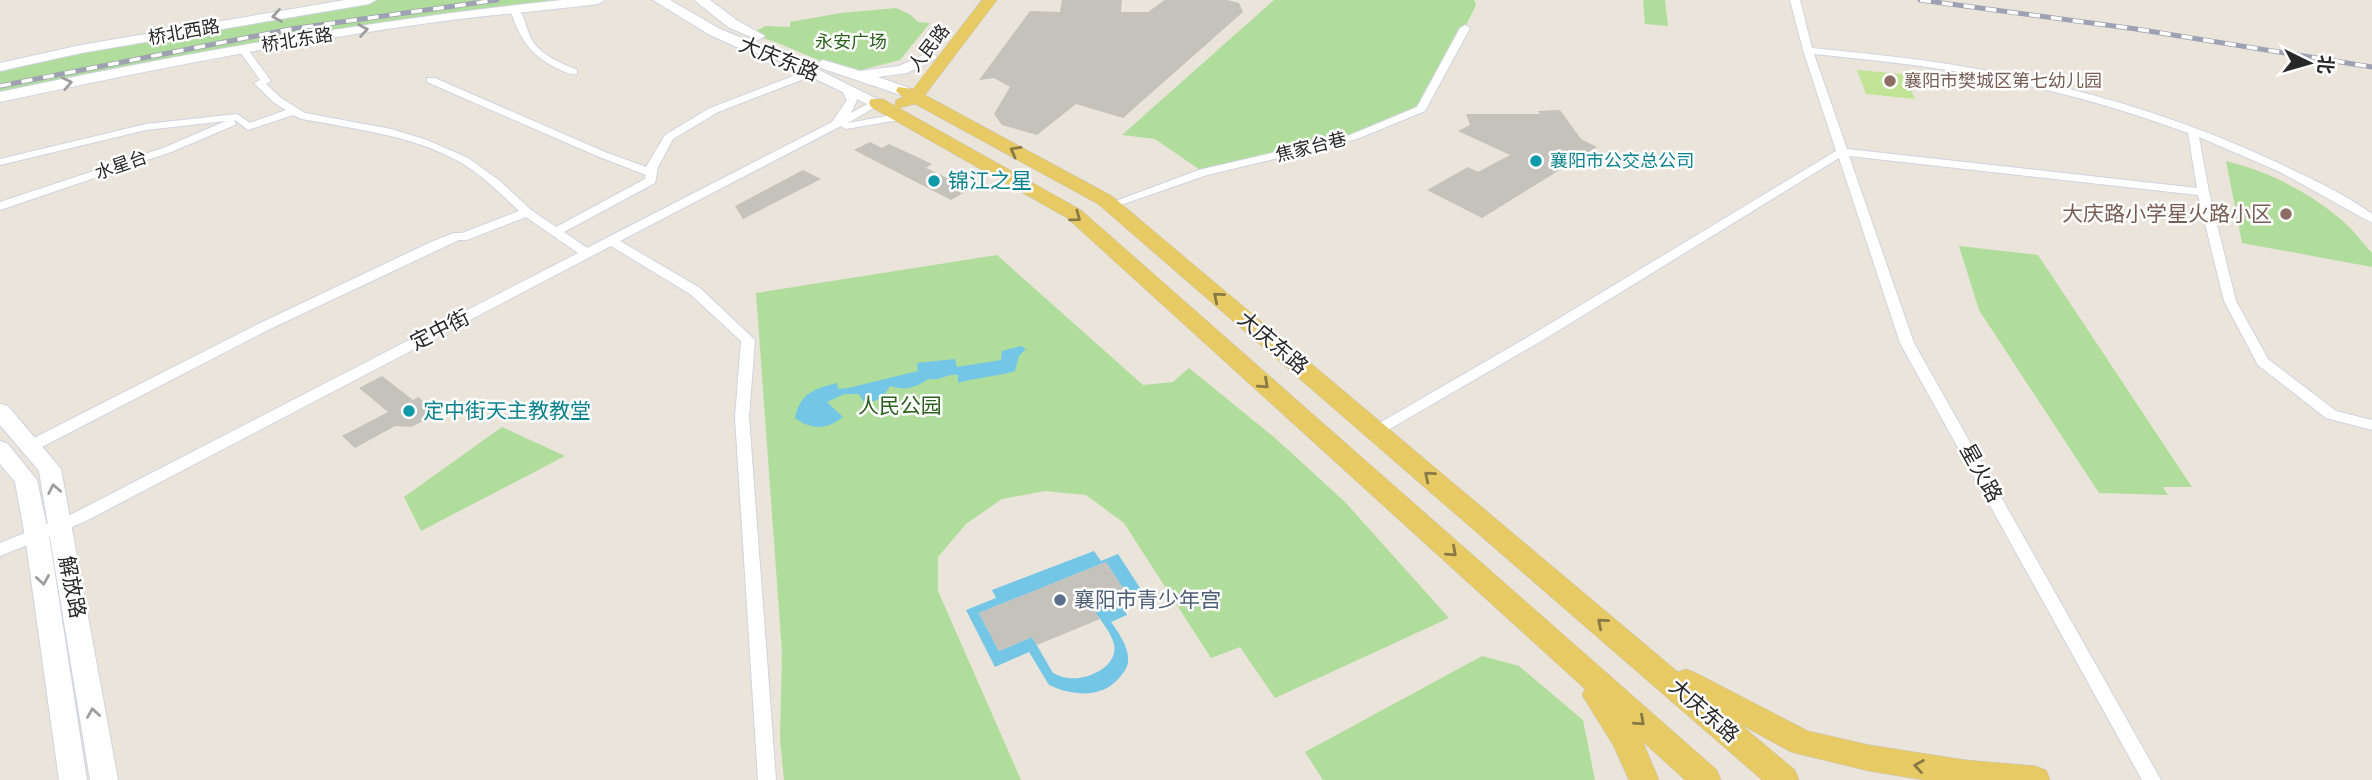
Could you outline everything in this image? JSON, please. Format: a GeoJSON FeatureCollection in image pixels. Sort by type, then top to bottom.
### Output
{"type":"FeatureCollection","features":[{"type":"Feature","properties":{"kind":"main road","name":"桥北西路"},"geometry":{"type":"LineString","coordinates":[[0,67],[81,49],[369,0]]}},
{"type":"Feature","properties":{"kind":"main road","name":"桥北东路"},"geometry":{"type":"LineString","coordinates":[[0,97],[243,49],[430,19],[598,0]]}},
{"type":"Feature","properties":{"kind":"main road","name":"大庆东路"},"geometry":{"type":"LineString","coordinates":[[660,0],[712,31],[756,50],[774,53],[813,72],[910,94],[1111,205],[1784,780]]}},
{"type":"Feature","properties":{"kind":"main road","name":"大庆东路"},"geometry":{"type":"LineString","coordinates":[[701,0],[750,34],[778,43],[847,80],[891,111],[1074,214],[1706,780]]}},
{"type":"Feature","properties":{"kind":"main road","name":"人民路"},"geometry":{"type":"LineString","coordinates":[[891,111],[910,94],[976,0]]}},
{"type":"Feature","properties":{"kind":"main road","name":"人民路"},"geometry":{"type":"LineString","coordinates":[[937,58],[990,0]]}},
{"type":"Feature","properties":{"kind":"main road"},"geometry":{"type":"LineString","coordinates":[[847,80],[902,70],[937,58],[937,100],[960,121]]}},
{"type":"Feature","properties":{"kind":"main road","name":"解放路"},"geometry":{"type":"LineString","coordinates":[[0,411],[50,469],[49,531],[68,778]]}},
{"type":"Feature","properties":{"kind":"main road","name":"解放路"},"geometry":{"type":"LineString","coordinates":[[0,449],[26,480],[49,531],[104,780]]}},
{"type":"Feature","properties":{"kind":"main road"},"geometry":{"type":"LineString","coordinates":[[1639,654],[1735,709],[1802,743],[1869,758],[1965,773],[2035,780]]}},
{"type":"Feature","properties":{"kind":"main road"},"geometry":{"type":"LineString","coordinates":[[1567,656],[1617,722],[1638,761],[1644,780]]}},
{"type":"Feature","properties":{"kind":"street","name":"星火路"},"geometry":{"type":"LineString","coordinates":[[1795,0],[1808,50],[1907,343],[2152,780]]}},
{"type":"Feature","properties":{"kind":"street"},"geometry":{"type":"LineString","coordinates":[[515,9],[524,40],[544,58],[573,72]]}},
{"type":"Feature","properties":{"kind":"street","name":"焦家台巷"},"geometry":{"type":"LineString","coordinates":[[1111,205],[1203,172],[1353,137],[1421,109],[1465,28]]}},
{"type":"Feature","properties":{"kind":"street"},"geometry":{"type":"LineString","coordinates":[[243,49],[265,81],[259,83],[277,100],[302,116],[387,131],[423,142],[464,160],[496,183],[527,212],[587,254]]}},
{"type":"Feature","properties":{"kind":"street"},"geometry":{"type":"LineString","coordinates":[[1808,50],[1970,71],[2064,92],[2152,116],[2247,152],[2351,204],[2372,219]]}},
{"type":"Feature","properties":{"kind":"street"},"geometry":{"type":"LineString","coordinates":[[556,232],[651,181],[652,173],[669,137],[714,110],[813,72]]}},
{"type":"Feature","properties":{"kind":"street"},"geometry":{"type":"LineString","coordinates":[[431,80],[601,154],[652,173]]}},
{"type":"Feature","properties":{"kind":"street"},"geometry":{"type":"LineString","coordinates":[[802,142],[844,115],[852,100],[847,80]]}},
{"type":"Feature","properties":{"kind":"street"},"geometry":{"type":"LineString","coordinates":[[0,162],[146,127],[237,117],[248,127],[295,111]]}},
{"type":"Feature","properties":{"kind":"street"},"geometry":{"type":"LineString","coordinates":[[802,142],[853,123],[892,118],[891,111]]}},
{"type":"Feature","properties":{"kind":"street","name":"定中街"},"geometry":{"type":"LineString","coordinates":[[0,550],[49,531],[802,142],[891,111]]}},
{"type":"Feature","properties":{"kind":"street","name":"水星台"},"geometry":{"type":"LineString","coordinates":[[0,206],[167,150],[239,119]]}},
{"type":"Feature","properties":{"kind":"street"},"geometry":{"type":"LineString","coordinates":[[2193,131],[2203,192],[2230,301],[2263,362],[2331,415],[2372,425]]}},
{"type":"Feature","properties":{"kind":"street"},"geometry":{"type":"LineString","coordinates":[[1376,431],[1543,334],[1842,152],[2203,192]]}},
{"type":"Feature","properties":{"kind":"street"},"geometry":{"type":"LineString","coordinates":[[31,446],[252,333],[436,245],[527,212]]}},
{"type":"Feature","properties":{"kind":"street"},"geometry":{"type":"LineString","coordinates":[[611,241],[695,291],[748,340],[742,417],[767,780]]}},
{"type":"Feature","properties":{"kind":"green space"},"geometry":{"type":"Polygon","coordinates":[[[369,0],[598,0],[430,19],[0,97],[0,67],[369,0]]]}},
{"type":"Feature","properties":{"kind":"green space"},"geometry":{"type":"Polygon","coordinates":[[[1274,0],[1474,0],[1476,5],[1421,109],[1353,137],[1203,172],[1155,139],[1122,135],[1274,0]]]}},
{"type":"Feature","properties":{"kind":"green space"},"geometry":{"type":"Polygon","coordinates":[[[1643,0],[1665,0],[1668,26],[1645,24],[1643,0]]]}},
{"type":"Feature","properties":{"kind":"green space","name":"永安广场"},"geometry":{"type":"Polygon","coordinates":[[[896,8],[911,15],[918,22],[930,23],[900,60],[849,73],[750,34],[766,26],[790,27],[790,22],[841,13],[896,8]]]}},
{"type":"Feature","properties":{"kind":"green space"},"geometry":{"type":"Polygon","coordinates":[[[1857,70],[1904,74],[1915,99],[1866,94],[1857,70]]]}},
{"type":"Feature","properties":{"kind":"green space","name":"大庆路小学星火路小区"},"geometry":{"type":"Polygon","coordinates":[[[2226,161],[2270,176],[2326,207],[2347,225],[2372,253],[2372,267],[2242,243],[2226,161]]]}},
{"type":"Feature","properties":{"kind":"green space"},"geometry":{"type":"Polygon","coordinates":[[[1959,246],[2038,255],[2192,487],[2163,487],[2168,495],[2099,493],[1979,310],[1959,246]]]}},
{"type":"Feature","properties":{"kind":"green space","name":"人民公园"},"geometry":{"type":"Polygon","coordinates":[[[997,255],[1143,385],[1173,382],[1189,368],[1274,437],[1345,502],[1449,618],[1275,698],[1240,647],[1211,658],[1124,523],[1086,495],[1045,491],[1002,499],[966,524],[938,557],[938,591],[1021,780],[784,780],[780,739],[782,652],[756,293],[997,255]]]}},
{"type":"Feature","properties":{"kind":"green space"},"geometry":{"type":"Polygon","coordinates":[[[502,427],[565,456],[421,531],[404,497],[502,427]]]}},
{"type":"Feature","properties":{"kind":"green space"},"geometry":{"type":"Polygon","coordinates":[[[1482,656],[1519,666],[1583,720],[1595,780],[1323,780],[1305,752],[1482,656]]]}},
{"type":"Feature","properties":{"kind":"water"},"geometry":{"type":"Polygon","coordinates":[[[1021,346],[1026,349],[1019,356],[1015,371],[958,383],[958,375],[954,375],[928,379],[910,388],[890,386],[882,396],[872,401],[863,401],[859,394],[844,394],[827,402],[843,417],[825,426],[807,425],[795,418],[804,398],[821,387],[837,383],[838,389],[848,388],[918,371],[917,363],[955,359],[957,367],[1001,360],[1002,351],[1021,346]]]}},
{"type":"Feature","properties":{"kind":"water"},"geometry":{"type":"Polygon","coordinates":[[[1094,551],[1101,561],[1118,554],[1142,591],[1118,600],[1127,615],[1111,622],[1126,647],[1128,660],[1125,670],[1105,689],[1077,693],[1049,685],[1029,652],[995,667],[966,610],[996,598],[992,590],[1094,551]],[[1106,562],[979,613],[999,651],[1032,637],[1053,673],[1065,678],[1085,677],[1102,670],[1113,657],[1114,650],[1109,633],[1092,607],[1126,593],[1106,562]]]}},
{"type":"Feature","properties":{"kind":"building"},"geometry":{"type":"Polygon","coordinates":[[[1062,0],[1122,0],[1121,12],[1148,12],[1165,0],[1227,0],[1239,3],[1243,12],[1123,118],[1076,104],[1037,135],[1002,125],[994,114],[1010,87],[994,78],[979,80],[1030,11],[1060,12],[1062,0]]]}},
{"type":"Feature","properties":{"kind":"building","name":"襄阳市公交总公司"},"geometry":{"type":"Polygon","coordinates":[[[1560,110],[1581,139],[1597,147],[1482,218],[1427,190],[1468,167],[1478,172],[1510,155],[1458,131],[1470,125],[1466,114],[1540,114],[1538,111],[1560,110]]]}},
{"type":"Feature","properties":{"kind":"building"},"geometry":{"type":"Polygon","coordinates":[[[870,142],[882,148],[889,144],[932,164],[926,168],[970,189],[951,200],[854,150],[870,142]]]}},
{"type":"Feature","properties":{"kind":"building"},"geometry":{"type":"Polygon","coordinates":[[[803,170],[821,179],[743,219],[735,206],[803,170]]]}},
{"type":"Feature","properties":{"kind":"building","name":"定中街天主教教堂"},"geometry":{"type":"Polygon","coordinates":[[[382,376],[413,400],[418,397],[432,408],[427,419],[411,427],[395,426],[355,448],[342,436],[388,412],[359,388],[382,376]]]}},
{"type":"Feature","properties":{"kind":"building","name":"襄阳市青少年宫"},"geometry":{"type":"Polygon","coordinates":[[[1106,562],[1126,593],[1092,607],[1100,619],[1037,645],[1032,637],[999,651],[979,613],[1106,562]]]}},
{"type":"Feature","properties":{"kind":"railway"},"geometry":{"type":"LineString","coordinates":[[0,86],[291,29],[497,0]]}},
{"type":"Feature","properties":{"kind":"railway"},"geometry":{"type":"LineString","coordinates":[[1920,0],[2136,29],[2372,67]]}},
{"type":"Feature","properties":{"kind":"place","name":"襄阳市樊城区第七幼儿园"},"geometry":{"type":"Point","coordinates":[1890,81]}},
{"type":"Feature","properties":{"kind":"place","name":"襄阳市公交总公司"},"geometry":{"type":"Point","coordinates":[1536,161]}},
{"type":"Feature","properties":{"kind":"place","name":"锦江之星"},"geometry":{"type":"Point","coordinates":[934,181]}},
{"type":"Feature","properties":{"kind":"place","name":"大庆路小学星火路小区"},"geometry":{"type":"Point","coordinates":[2286,214]}},
{"type":"Feature","properties":{"kind":"place","name":"定中街天主教教堂"},"geometry":{"type":"Point","coordinates":[409,411]}},
{"type":"Feature","properties":{"kind":"place","name":"襄阳市青少年宫"},"geometry":{"type":"Point","coordinates":[1060,600]}}]}
